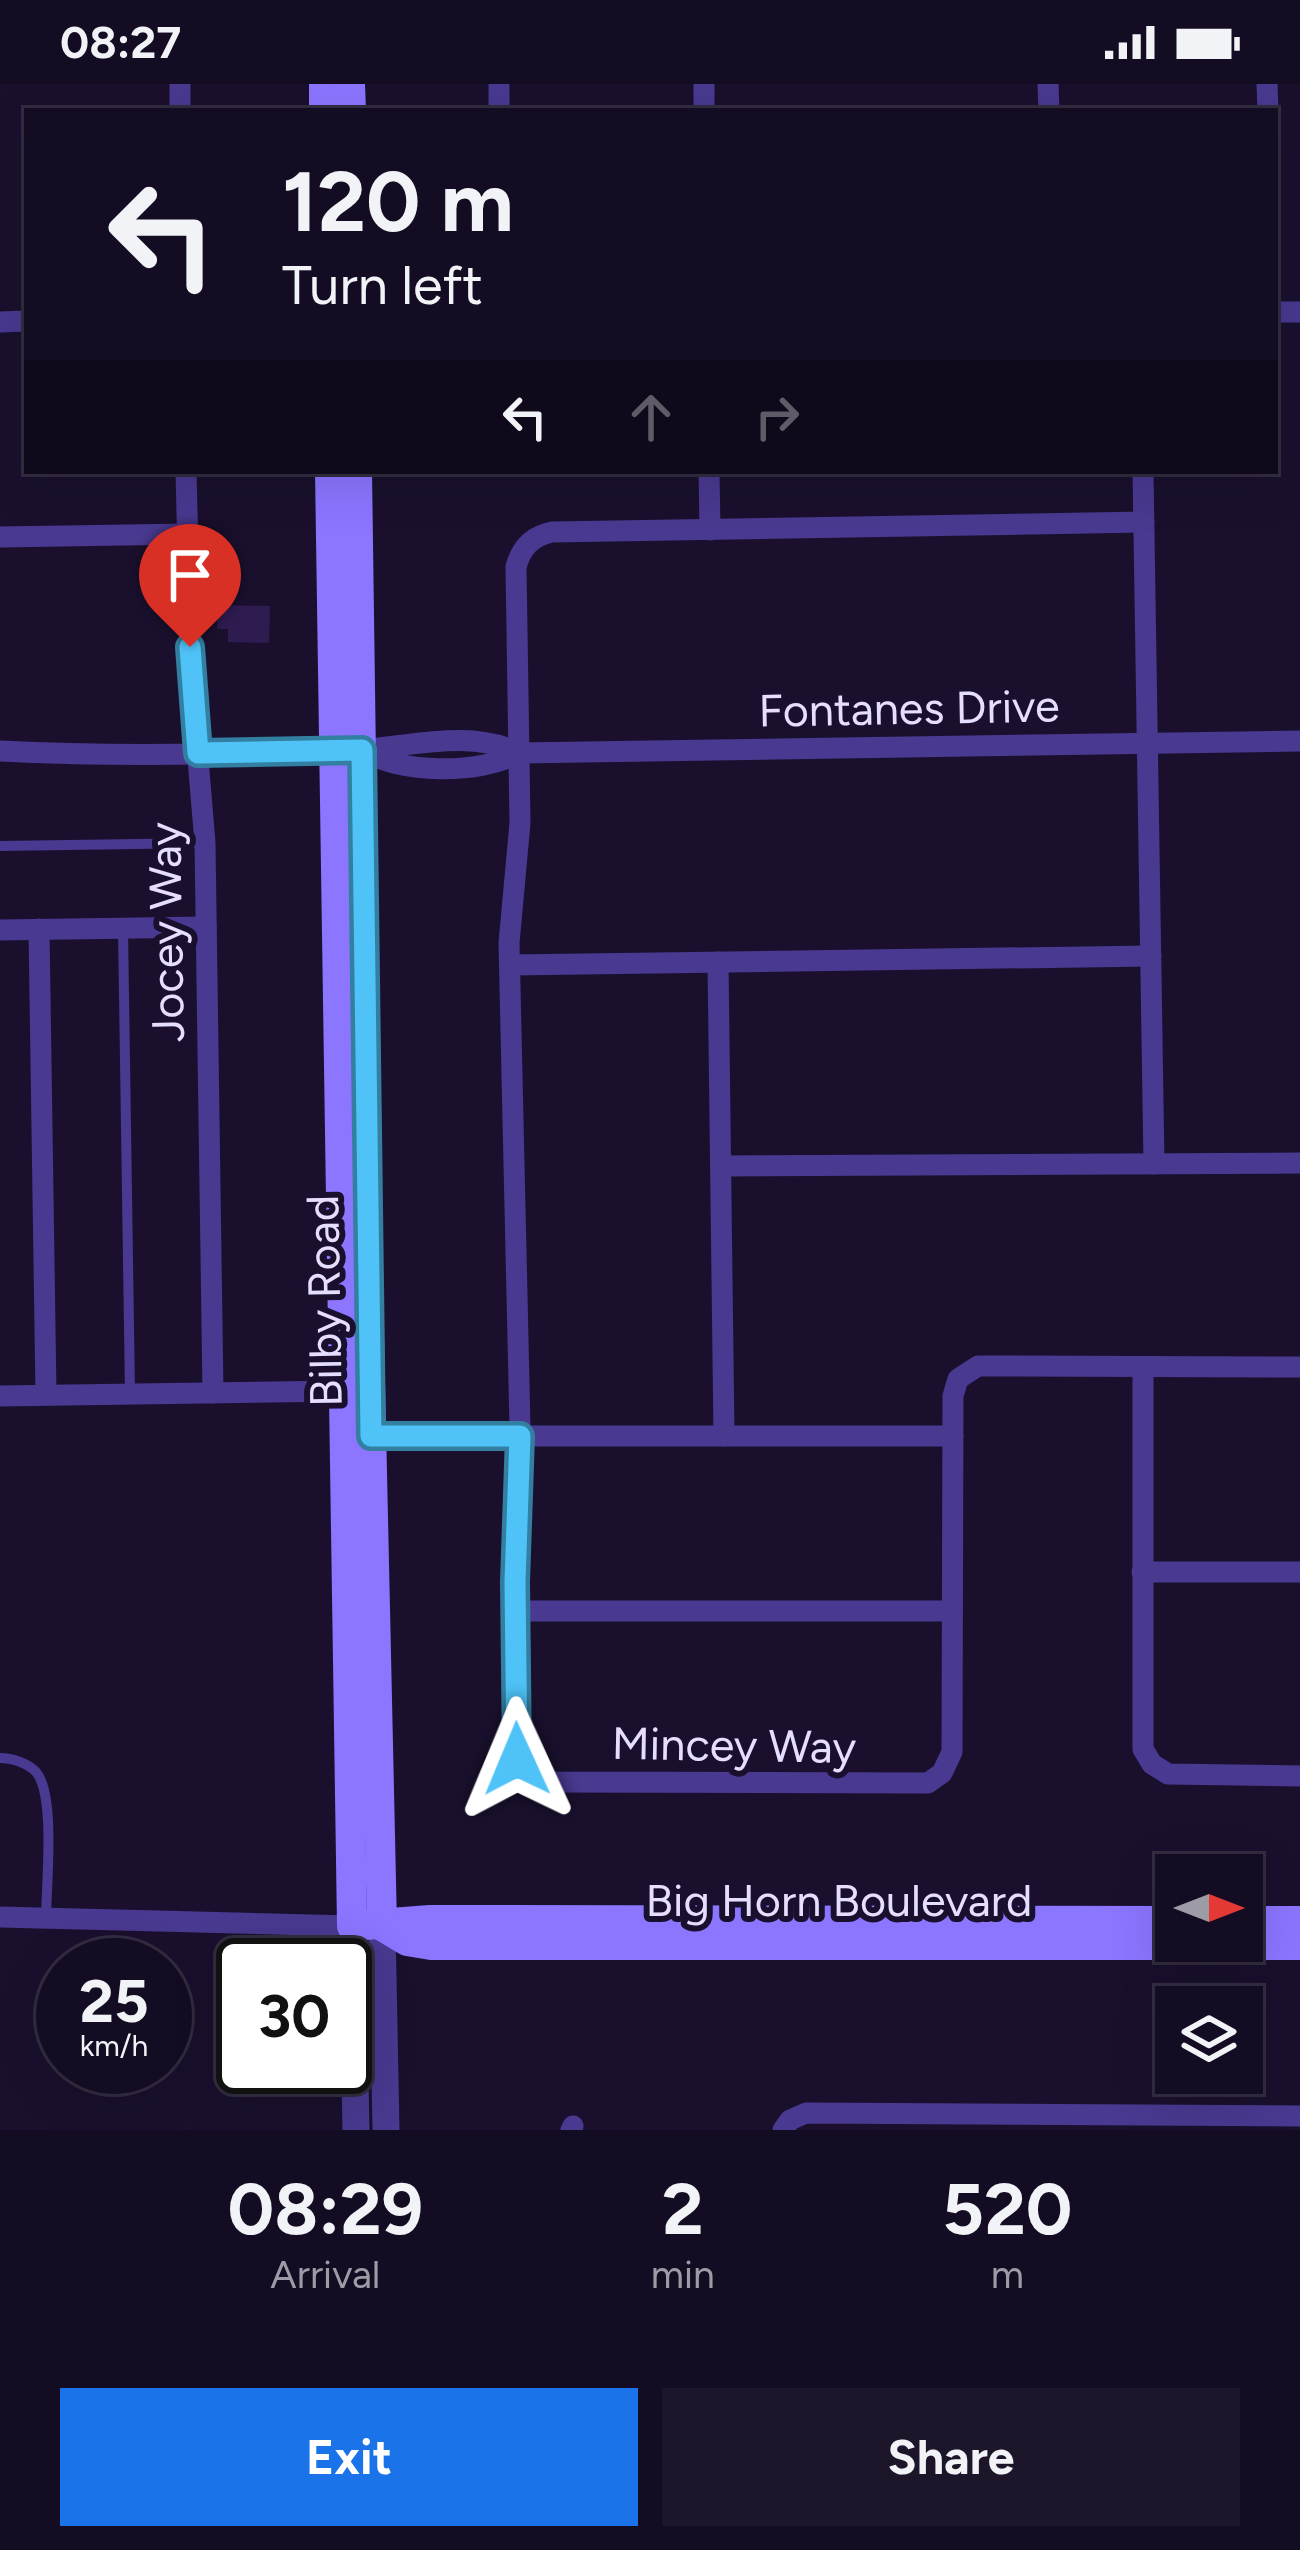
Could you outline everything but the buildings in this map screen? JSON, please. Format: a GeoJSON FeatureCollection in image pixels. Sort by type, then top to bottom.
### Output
{"type":"FeatureCollection","features":[{"type":"Feature","properties":{"kind":"main road","name":"Bilby Road"},"geometry":{"type":"LineString","coordinates":[[329,474],[348,750],[371,1436],[367,1926]]}},
{"type":"Feature","properties":{"kind":"main road","name":"Bilby Road"},"geometry":{"type":"LineString","coordinates":[[357,474],[348,750],[344,1390],[367,1926]]}},
{"type":"Feature","properties":{"kind":"main road","name":"Big Horn Boulevard"},"geometry":{"type":"LineString","coordinates":[[367,1926],[430,1920],[1155,1921]]}},
{"type":"Feature","properties":{"kind":"main road"},"geometry":{"type":"LineString","coordinates":[[1263,1921],[1300,1921]]}},
{"type":"Feature","properties":{"kind":"main road","name":"Big Horn Boulevard"},"geometry":{"type":"LineString","coordinates":[[367,1926],[431,1945],[1300,1945]]}},
{"type":"Feature","properties":{"kind":"street","name":"Jocey Way"},"geometry":{"type":"LineString","coordinates":[[186,474],[191,675],[205,843],[213,1393]]}},
{"type":"Feature","properties":{"kind":"street"},"geometry":{"type":"LineString","coordinates":[[710,474],[710,530]]}},
{"type":"Feature","properties":{"kind":"street"},"geometry":{"type":"LineString","coordinates":[[1143,474],[1154,1164]]}},
{"type":"Feature","properties":{"kind":"street","name":"Mincey Way"},"geometry":{"type":"LineString","coordinates":[[1144,523],[552,532],[528,543],[516,567],[519,847],[510,965],[520,1436],[515,1752],[519,1766],[530,1778],[548,1782],[911,1786],[936,1779],[952,1752],[954,1387],[970,1369],[1300,1367]]}},
{"type":"Feature","properties":{"kind":"street"},"geometry":{"type":"LineString","coordinates":[[0,537],[187,534]]}},
{"type":"Feature","properties":{"kind":"street","name":"Fontanes Drive"},"geometry":{"type":"LineString","coordinates":[[0,751],[198,753],[478,742],[519,753],[1300,741]]}},
{"type":"Feature","properties":{"kind":"street"},"geometry":{"type":"LineString","coordinates":[[0,930],[206,927]]}},
{"type":"Feature","properties":{"kind":"street"},"geometry":{"type":"LineString","coordinates":[[39,929],[46,1395]]}},
{"type":"Feature","properties":{"kind":"street"},"geometry":{"type":"LineString","coordinates":[[510,965],[1151,956]]}},
{"type":"Feature","properties":{"kind":"street"},"geometry":{"type":"LineString","coordinates":[[718,962],[724,1436]]}},
{"type":"Feature","properties":{"kind":"street"},"geometry":{"type":"LineString","coordinates":[[721,1166],[1300,1163]]}},
{"type":"Feature","properties":{"kind":"street"},"geometry":{"type":"LineString","coordinates":[[1143,1367],[1141,1740],[1147,1757],[1160,1770],[1178,1775],[1300,1776]]}},
{"type":"Feature","properties":{"kind":"street"},"geometry":{"type":"LineString","coordinates":[[0,1396],[344,1390]]}},
{"type":"Feature","properties":{"kind":"street"},"geometry":{"type":"LineString","coordinates":[[371,1436],[953,1436]]}},
{"type":"Feature","properties":{"kind":"street"},"geometry":{"type":"LineString","coordinates":[[1142,1572],[1300,1572]]}},
{"type":"Feature","properties":{"kind":"street"},"geometry":{"type":"LineString","coordinates":[[516,1611],[952,1611]]}},
{"type":"Feature","properties":{"kind":"street"},"geometry":{"type":"LineString","coordinates":[[0,1917],[367,1926]]}},
{"type":"Feature","properties":{"kind":"street","name":"Bilby Road"},"geometry":{"type":"LineString","coordinates":[[356,2130],[367,1926]]}},
{"type":"Feature","properties":{"kind":"street","name":"Bilby Road"},"geometry":{"type":"LineString","coordinates":[[367,1926],[386,2130]]}},
{"type":"Feature","properties":{"kind":"street"},"geometry":{"type":"LineString","coordinates":[[787,2125],[806,2113],[973,2122],[1182,2123],[1300,2116]]}},
{"type":"Feature","properties":{"kind":"lane"},"geometry":{"type":"LineString","coordinates":[[0,846],[205,843]]}},
{"type":"Feature","properties":{"kind":"lane"},"geometry":{"type":"LineString","coordinates":[[123,928],[130,1394]]}},
{"type":"Feature","properties":{"kind":"lane"},"geometry":{"type":"LineString","coordinates":[[0,1757],[35,1771],[46,1792],[46,1918]]}},
{"type":"Feature","properties":{"kind":"route"},"geometry":{"type":"LineString","coordinates":[[190,647],[198,753],[362,750],[371,1436],[520,1436],[515,1582],[517,1759]]}}]}
